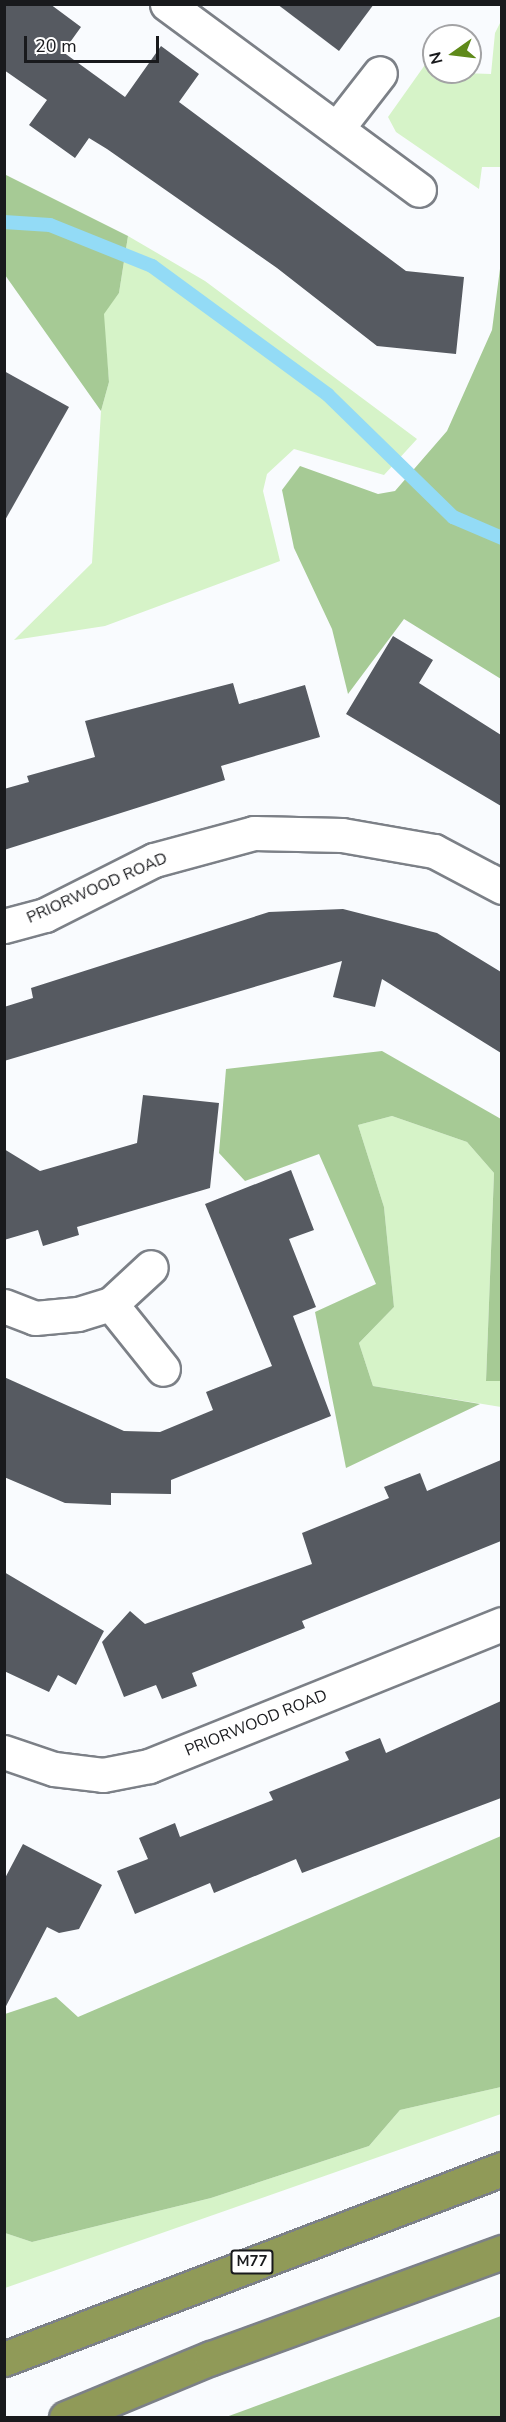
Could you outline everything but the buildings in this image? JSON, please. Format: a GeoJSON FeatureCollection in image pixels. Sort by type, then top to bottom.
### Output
{"type":"FeatureCollection","features":[{"type":"Feature","properties":{"kind":"highway","name":"M77"},"geometry":{"type":"LineString","coordinates":[[4,2358],[501,2169]]}},
{"type":"Feature","properties":{"kind":"highway"},"geometry":{"type":"LineString","coordinates":[[66,2418],[211,2358],[501,2252]]}},
{"type":"Feature","properties":{"kind":"street"},"geometry":{"type":"LineString","coordinates":[[167,4],[338,127],[419,190]]}},
{"type":"Feature","properties":{"kind":"street"},"geometry":{"type":"LineString","coordinates":[[338,127],[380,72]]}},
{"type":"Feature","properties":{"kind":"street","name":"PRIORWOOD ROAD"},"geometry":{"type":"LineString","coordinates":[[4,926],[45,915],[154,860],[254,833],[342,835],[434,851],[501,887]]}},
{"type":"Feature","properties":{"kind":"street"},"geometry":{"type":"LineString","coordinates":[[4,1306],[35,1318],[78,1314],[111,1304],[151,1267]]}},
{"type":"Feature","properties":{"kind":"street"},"geometry":{"type":"LineString","coordinates":[[111,1304],[163,1369]]}},
{"type":"Feature","properties":{"kind":"street","name":"PRIORWOOD ROAD"},"geometry":{"type":"LineString","coordinates":[[4,1752],[54,1769],[103,1774],[149,1766],[501,1624]]}},
{"type":"Feature","properties":{"kind":"green space"},"geometry":{"type":"Polygon","coordinates":[[[501,21],[501,167],[482,167],[479,189],[396,132],[388,117],[422,69],[422,84],[482,84],[482,74],[491,74],[495,33],[501,21]]]}},
{"type":"Feature","properties":{"kind":"green space"},"geometry":{"type":"Polygon","coordinates":[[[4,174],[128,236],[119,293],[104,314],[109,382],[101,411],[5,275],[4,174]]]}},
{"type":"Feature","properties":{"kind":"green space"},"geometry":{"type":"Polygon","coordinates":[[[128,236],[205,281],[417,439],[384,475],[294,449],[267,474],[263,491],[280,561],[105,626],[14,640],[92,563],[101,411],[109,382],[103,314],[119,293],[128,236]]]}},
{"type":"Feature","properties":{"kind":"green space"},"geometry":{"type":"Polygon","coordinates":[[[501,261],[501,679],[404,619],[348,694],[332,629],[294,548],[282,490],[300,466],[378,494],[395,491],[447,431],[492,330],[501,261]]]}},
{"type":"Feature","properties":{"kind":"green space"},"geometry":{"type":"Polygon","coordinates":[[[382,1051],[501,1119],[501,1381],[486,1381],[494,1173],[467,1142],[392,1116],[358,1125],[384,1207],[394,1307],[359,1343],[373,1386],[480,1404],[346,1468],[315,1312],[376,1284],[319,1154],[245,1181],[219,1153],[226,1069],[382,1051]]]}},
{"type":"Feature","properties":{"kind":"green space"},"geometry":{"type":"Polygon","coordinates":[[[392,1116],[467,1142],[494,1173],[486,1381],[501,1381],[501,1407],[373,1386],[359,1343],[394,1307],[384,1207],[358,1125],[392,1116]]]}},
{"type":"Feature","properties":{"kind":"green space"},"geometry":{"type":"Polygon","coordinates":[[[501,1836],[501,2087],[400,2110],[369,2146],[211,2198],[32,2242],[5,2233],[5,2014],[56,1997],[78,2017],[501,1836]]]}},
{"type":"Feature","properties":{"kind":"green space"},"geometry":{"type":"Polygon","coordinates":[[[501,2087],[501,2114],[5,2288],[5,2233],[32,2242],[211,2198],[369,2146],[400,2110],[501,2087]]]}},
{"type":"Feature","properties":{"kind":"green space"},"geometry":{"type":"Polygon","coordinates":[[[501,2316],[501,2417],[226,2417],[248,2409],[501,2316]]]}},
{"type":"Feature","properties":{"kind":"waterway"},"geometry":{"type":"LineString","coordinates":[[4,222],[50,225],[152,266],[328,395],[453,517],[502,538]]}}]}
